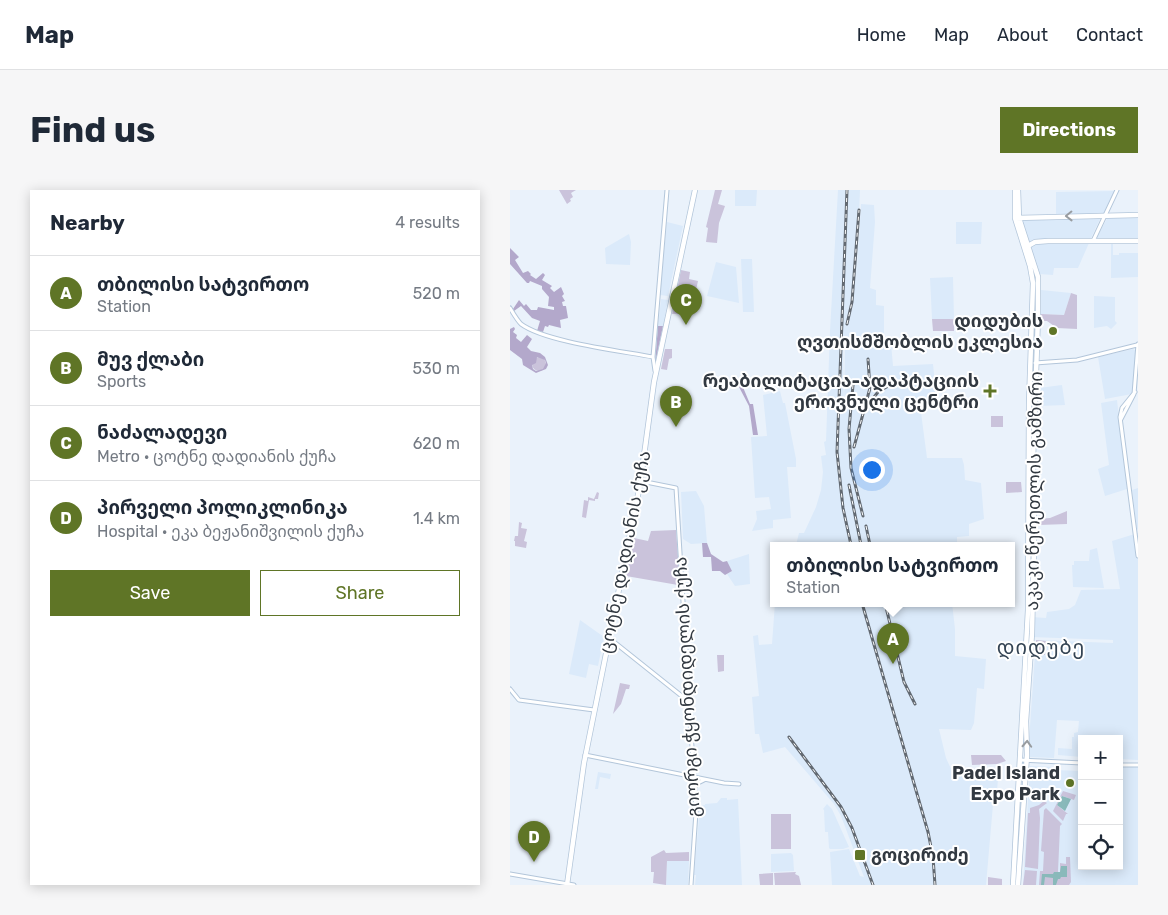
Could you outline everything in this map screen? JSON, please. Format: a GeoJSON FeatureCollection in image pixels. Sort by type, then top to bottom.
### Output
{"type":"FeatureCollection","features":[{"type":"Feature","properties":{"kind":"main road","name":"ცოტნე დადიანის ქუჩა"},"geometry":{"type":"LineString","coordinates":[[567,884],[594,710],[640,481],[656,374],[695,190]]}},
{"type":"Feature","properties":{"kind":"main road","name":"აკაკი წერეთლის გამზირი"},"geometry":{"type":"LineString","coordinates":[[1017,190],[1017,218],[1033,277],[1033,591],[1026,761],[1018,885]]}},
{"type":"Feature","properties":{"kind":"main road"},"geometry":{"type":"LineString","coordinates":[[1017,218],[1138,215]]}},
{"type":"Feature","properties":{"kind":"main road","name":"აკაკი წერეთლის გამზირი"},"geometry":{"type":"LineString","coordinates":[[1013,885],[1028,610],[1029,440],[1033,363],[1038,324],[1038,277],[1017,218]]}},
{"type":"Feature","properties":{"kind":"main road"},"geometry":{"type":"LineString","coordinates":[[1028,246],[1035,242],[1138,241]]}},
{"type":"Feature","properties":{"kind":"street"},"geometry":{"type":"LineString","coordinates":[[656,374],[654,357],[667,190]]}},
{"type":"Feature","properties":{"kind":"street"},"geometry":{"type":"LineString","coordinates":[[1093,241],[1117,190]]}},
{"type":"Feature","properties":{"kind":"street"},"geometry":{"type":"LineString","coordinates":[[510,308],[522,324],[546,335],[591,346],[654,357]]}},
{"type":"Feature","properties":{"kind":"street"},"geometry":{"type":"LineString","coordinates":[[1033,363],[1077,360],[1138,344],[1135,392],[1122,408],[1120,421],[1138,556]]}},
{"type":"Feature","properties":{"kind":"street","name":"გიორგი ჭყონდიდელის ქუჩა"},"geometry":{"type":"LineString","coordinates":[[640,481],[676,488],[696,812],[691,885]]}},
{"type":"Feature","properties":{"kind":"street"},"geometry":{"type":"LineString","coordinates":[[609,638],[688,702]]}},
{"type":"Feature","properties":{"kind":"street"},"geometry":{"type":"LineString","coordinates":[[510,689],[519,700],[594,710]]}},
{"type":"Feature","properties":{"kind":"street"},"geometry":{"type":"LineString","coordinates":[[586,755],[705,780],[733,785],[739,784]]}},
{"type":"Feature","properties":{"kind":"street"},"geometry":{"type":"LineString","coordinates":[[1020,760],[1078,763]]}},
{"type":"Feature","properties":{"kind":"street"},"geometry":{"type":"LineString","coordinates":[[1123,765],[1138,766]]}},
{"type":"Feature","properties":{"kind":"street"},"geometry":{"type":"LineString","coordinates":[[694,789],[698,783],[705,780]]}},
{"type":"Feature","properties":{"kind":"street"},"geometry":{"type":"LineString","coordinates":[[510,874],[574,885]]}},
{"type":"Feature","properties":{"kind":"shaded area"},"geometry":{"type":"Polygon","coordinates":[[[559,190],[576,190],[571,193],[573,197],[567,204],[559,190]]]}},
{"type":"Feature","properties":{"kind":"shaded area"},"geometry":{"type":"Polygon","coordinates":[[[715,190],[722,190],[718,204],[725,206],[719,223],[717,243],[706,242],[708,228],[706,227],[715,190]]]}},
{"type":"Feature","properties":{"kind":"shaded area"},"geometry":{"type":"Polygon","coordinates":[[[735,190],[757,190],[756,206],[735,206],[735,190]]]}},
{"type":"Feature","properties":{"kind":"shaded area"},"geometry":{"type":"Polygon","coordinates":[[[838,190],[860,190],[856,286],[861,204],[874,205],[875,222],[870,288],[876,290],[876,305],[884,306],[884,341],[889,341],[891,344],[893,366],[933,364],[937,404],[920,405],[927,458],[962,458],[965,480],[981,483],[984,519],[969,524],[969,536],[957,537],[957,542],[797,542],[799,533],[804,533],[816,507],[821,490],[823,472],[821,456],[826,455],[824,442],[826,441],[838,190]],[[845,343],[843,348],[844,413],[845,343]]]}},
{"type":"Feature","properties":{"kind":"shaded area"},"geometry":{"type":"Polygon","coordinates":[[[1114,191],[1104,214],[1056,215],[1056,192],[1114,191]]]}},
{"type":"Feature","properties":{"kind":"shaded area"},"geometry":{"type":"Polygon","coordinates":[[[1101,217],[1090,240],[1029,242],[1021,219],[1101,217]]]}},
{"type":"Feature","properties":{"kind":"shaded area"},"geometry":{"type":"Polygon","coordinates":[[[1108,217],[1138,217],[1138,240],[1096,239],[1108,217]]]}},
{"type":"Feature","properties":{"kind":"shaded area"},"geometry":{"type":"Polygon","coordinates":[[[667,222],[683,226],[668,296],[660,295],[667,222]]]}},
{"type":"Feature","properties":{"kind":"shaded area"},"geometry":{"type":"Polygon","coordinates":[[[956,222],[982,222],[981,244],[956,244],[956,222]]]}},
{"type":"Feature","properties":{"kind":"shaded area"},"geometry":{"type":"Polygon","coordinates":[[[629,234],[631,242],[630,265],[606,264],[605,248],[629,234]]]}},
{"type":"Feature","properties":{"kind":"shaded area"},"geometry":{"type":"Polygon","coordinates":[[[1089,243],[1078,268],[1054,268],[1053,275],[1039,274],[1030,247],[1035,244],[1089,243]]]}},
{"type":"Feature","properties":{"kind":"shaded area"},"geometry":{"type":"Polygon","coordinates":[[[1111,244],[1113,244],[1113,255],[1119,255],[1119,253],[1138,253],[1138,277],[1111,278],[1111,244]]]}},
{"type":"Feature","properties":{"kind":"shaded area"},"geometry":{"type":"Polygon","coordinates":[[[510,248],[519,257],[515,260],[523,273],[528,271],[536,279],[543,273],[545,275],[542,280],[552,286],[550,288],[554,292],[561,287],[564,294],[562,296],[565,301],[562,302],[563,306],[566,306],[568,318],[560,320],[561,328],[549,325],[548,327],[545,326],[543,332],[537,331],[540,321],[532,318],[521,306],[514,311],[513,309],[519,300],[531,310],[537,310],[538,307],[554,310],[554,307],[548,306],[549,297],[542,289],[542,286],[530,281],[527,283],[510,264],[510,248]]]}},
{"type":"Feature","properties":{"kind":"shaded area"},"geometry":{"type":"Polygon","coordinates":[[[741,259],[752,259],[754,312],[743,312],[741,259]]]}},
{"type":"Feature","properties":{"kind":"shaded area"},"geometry":{"type":"Polygon","coordinates":[[[716,262],[736,267],[739,303],[707,296],[716,262]]]}},
{"type":"Feature","properties":{"kind":"shaded area"},"geometry":{"type":"Polygon","coordinates":[[[681,270],[690,272],[689,279],[698,281],[691,313],[672,314],[681,270]]]}},
{"type":"Feature","properties":{"kind":"shaded area"},"geometry":{"type":"Polygon","coordinates":[[[953,277],[954,319],[932,319],[930,278],[953,277]]]}},
{"type":"Feature","properties":{"kind":"shaded area"},"geometry":{"type":"Polygon","coordinates":[[[1041,290],[1071,293],[1064,315],[1041,314],[1041,290]]]}},
{"type":"Feature","properties":{"kind":"shaded area"},"geometry":{"type":"Polygon","coordinates":[[[1071,293],[1077,295],[1077,329],[1057,328],[1047,321],[1041,321],[1041,314],[1064,315],[1071,293]]]}},
{"type":"Feature","properties":{"kind":"shaded area"},"geometry":{"type":"Polygon","coordinates":[[[1094,296],[1115,297],[1115,321],[1117,323],[1111,329],[1107,326],[1094,328],[1094,296]]]}},
{"type":"Feature","properties":{"kind":"shaded area"},"geometry":{"type":"Polygon","coordinates":[[[661,299],[668,300],[663,326],[658,326],[661,299]]]}},
{"type":"Feature","properties":{"kind":"shaded area"},"geometry":{"type":"Polygon","coordinates":[[[932,319],[954,319],[954,331],[933,331],[932,319]]]}},
{"type":"Feature","properties":{"kind":"shaded area"},"geometry":{"type":"Polygon","coordinates":[[[658,326],[663,326],[655,364],[658,326]]]}},
{"type":"Feature","properties":{"kind":"shaded area"},"geometry":{"type":"Polygon","coordinates":[[[514,327],[513,332],[521,342],[527,335],[532,339],[527,347],[531,351],[540,353],[545,357],[548,365],[546,369],[536,373],[523,365],[522,359],[510,350],[510,329],[514,327]],[[537,357],[536,363],[532,365],[533,369],[536,371],[543,369],[546,363],[545,360],[537,357]]]}},
{"type":"Feature","properties":{"kind":"shaded area"},"geometry":{"type":"Polygon","coordinates":[[[665,349],[672,349],[672,358],[669,359],[667,370],[661,369],[665,349]]]}},
{"type":"Feature","properties":{"kind":"shaded area"},"geometry":{"type":"Polygon","coordinates":[[[1133,349],[1136,351],[1132,394],[1105,399],[1098,357],[1133,349]]]}},
{"type":"Feature","properties":{"kind":"shaded area"},"geometry":{"type":"Polygon","coordinates":[[[539,357],[544,359],[546,364],[544,369],[539,371],[534,369],[532,364],[534,359],[539,357]]]}},
{"type":"Feature","properties":{"kind":"shaded area"},"geometry":{"type":"Polygon","coordinates":[[[740,380],[750,404],[753,404],[758,435],[753,435],[749,406],[739,387],[740,380]]]}},
{"type":"Feature","properties":{"kind":"shaded area"},"geometry":{"type":"Polygon","coordinates":[[[1062,385],[1065,405],[1039,406],[1039,388],[1062,385]]]}},
{"type":"Feature","properties":{"kind":"shaded area"},"geometry":{"type":"Polygon","coordinates":[[[780,391],[783,403],[785,403],[796,459],[796,467],[787,467],[791,518],[773,520],[773,528],[752,531],[757,519],[756,511],[771,509],[769,497],[755,498],[751,437],[767,436],[763,395],[780,391]]]}},
{"type":"Feature","properties":{"kind":"shaded area"},"geometry":{"type":"Polygon","coordinates":[[[1117,400],[1127,489],[1105,496],[1098,469],[1109,465],[1101,403],[1117,400]]]}},
{"type":"Feature","properties":{"kind":"shaded area"},"geometry":{"type":"Polygon","coordinates":[[[991,416],[1003,416],[1003,427],[991,427],[991,416]]]}},
{"type":"Feature","properties":{"kind":"shaded area"},"geometry":{"type":"Polygon","coordinates":[[[1006,482],[1021,482],[1022,492],[1006,493],[1006,482]]]}},
{"type":"Feature","properties":{"kind":"shaded area"},"geometry":{"type":"Polygon","coordinates":[[[1138,488],[1138,529],[1137,530],[1132,490],[1138,488]]]}},
{"type":"Feature","properties":{"kind":"shaded area"},"geometry":{"type":"Polygon","coordinates":[[[696,491],[704,506],[707,543],[691,544],[683,539],[681,492],[696,491]]]}},
{"type":"Feature","properties":{"kind":"shaded area"},"geometry":{"type":"Polygon","coordinates":[[[597,492],[599,493],[598,499],[595,499],[595,501],[589,500],[586,518],[582,517],[584,500],[588,501],[588,497],[594,499],[597,492]]]}},
{"type":"Feature","properties":{"kind":"shaded area"},"geometry":{"type":"Polygon","coordinates":[[[1067,511],[1067,524],[1039,525],[1039,519],[1050,518],[1067,511]]]}},
{"type":"Feature","properties":{"kind":"shaded area"},"geometry":{"type":"Polygon","coordinates":[[[519,522],[522,523],[521,528],[527,529],[524,541],[527,542],[526,548],[515,546],[514,541],[515,536],[518,536],[519,522]]]}},
{"type":"Feature","properties":{"kind":"shaded area"},"geometry":{"type":"Polygon","coordinates":[[[676,530],[680,584],[626,576],[634,538],[648,541],[651,531],[676,530]]]}},
{"type":"Feature","properties":{"kind":"shaded area"},"geometry":{"type":"Polygon","coordinates":[[[1138,533],[1138,760],[1123,759],[1123,735],[1078,735],[1078,757],[1058,755],[1058,748],[1072,749],[1072,737],[1074,737],[1074,733],[1078,732],[1079,721],[1057,720],[1054,758],[1030,757],[1028,755],[1036,640],[1113,643],[1113,640],[1031,637],[1032,617],[1046,618],[1047,612],[1069,609],[1075,605],[1081,590],[1120,589],[1112,541],[1138,533]]]}},
{"type":"Feature","properties":{"kind":"shaded area"},"geometry":{"type":"Polygon","coordinates":[[[702,543],[707,543],[711,554],[723,562],[727,561],[732,571],[725,575],[720,571],[712,571],[711,557],[703,557],[702,543]]]}},
{"type":"Feature","properties":{"kind":"shaded area"},"geometry":{"type":"Polygon","coordinates":[[[1097,548],[1104,588],[1073,587],[1072,565],[1074,565],[1074,561],[1089,561],[1090,550],[1097,548]]]}},
{"type":"Feature","properties":{"kind":"shaded area"},"geometry":{"type":"Polygon","coordinates":[[[749,554],[750,584],[735,586],[727,574],[732,571],[727,561],[749,554]]]}},
{"type":"Feature","properties":{"kind":"shaded area"},"geometry":{"type":"Polygon","coordinates":[[[775,607],[952,607],[955,656],[986,659],[984,689],[977,688],[974,723],[971,730],[939,729],[946,758],[952,771],[999,769],[997,790],[994,793],[986,885],[832,885],[830,852],[849,849],[860,876],[864,877],[841,816],[834,804],[785,747],[763,753],[759,734],[755,734],[752,697],[759,696],[753,636],[758,635],[759,645],[772,644],[775,607]]]}},
{"type":"Feature","properties":{"kind":"shaded area"},"geometry":{"type":"Polygon","coordinates":[[[580,620],[604,637],[598,666],[589,664],[586,678],[569,674],[580,620]]]}},
{"type":"Feature","properties":{"kind":"shaded area"},"geometry":{"type":"Polygon","coordinates":[[[1036,640],[1046,641],[1045,655],[1036,654],[1036,640]]]}},
{"type":"Feature","properties":{"kind":"shaded area"},"geometry":{"type":"Polygon","coordinates":[[[717,655],[724,655],[724,671],[718,672],[717,655]]]}},
{"type":"Feature","properties":{"kind":"shaded area"},"geometry":{"type":"Polygon","coordinates":[[[620,683],[630,685],[629,689],[626,689],[621,704],[613,714],[620,683]]]}},
{"type":"Feature","properties":{"kind":"shaded area"},"geometry":{"type":"Polygon","coordinates":[[[971,755],[1001,755],[1006,761],[997,764],[972,765],[971,755]]]}},
{"type":"Feature","properties":{"kind":"shaded area"},"geometry":{"type":"Polygon","coordinates":[[[1030,766],[1054,767],[1054,770],[1078,771],[1078,870],[1123,870],[1123,767],[1138,767],[1138,885],[1023,885],[1030,766]]]}},
{"type":"Feature","properties":{"kind":"shaded area"},"geometry":{"type":"Polygon","coordinates":[[[598,772],[611,774],[610,779],[600,777],[598,789],[595,789],[598,772]]]}},
{"type":"Feature","properties":{"kind":"shaded area"},"geometry":{"type":"Polygon","coordinates":[[[1063,791],[1076,795],[1074,800],[1062,796],[1057,805],[1068,814],[1066,814],[1063,821],[1053,811],[1063,791]]]}},
{"type":"Feature","properties":{"kind":"shaded area"},"geometry":{"type":"Polygon","coordinates":[[[1062,796],[1071,799],[1065,811],[1057,805],[1062,796]]]}},
{"type":"Feature","properties":{"kind":"shaded area"},"geometry":{"type":"Polygon","coordinates":[[[721,798],[727,798],[727,800],[738,799],[742,885],[695,885],[696,875],[694,875],[700,806],[717,803],[721,798]]]}},
{"type":"Feature","properties":{"kind":"shaded area"},"geometry":{"type":"Polygon","coordinates":[[[1044,801],[1047,803],[1039,809],[1038,869],[1025,867],[1028,813],[1030,813],[1030,808],[1044,801]]]}},
{"type":"Feature","properties":{"kind":"shaded area"},"geometry":{"type":"Polygon","coordinates":[[[827,804],[832,809],[849,847],[843,849],[829,848],[828,832],[825,832],[823,809],[827,804]]]}},
{"type":"Feature","properties":{"kind":"shaded area"},"geometry":{"type":"Polygon","coordinates":[[[1046,808],[1062,824],[1060,826],[1058,872],[1060,872],[1060,863],[1066,864],[1066,857],[1070,857],[1071,882],[1069,885],[1039,885],[1040,871],[1043,871],[1044,852],[1041,851],[1044,810],[1046,808]]]}},
{"type":"Feature","properties":{"kind":"shaded area"},"geometry":{"type":"Polygon","coordinates":[[[771,814],[791,814],[791,849],[771,849],[771,814]]]}},
{"type":"Feature","properties":{"kind":"shaded area"},"geometry":{"type":"Polygon","coordinates":[[[664,850],[666,853],[689,852],[689,861],[667,861],[666,885],[653,883],[654,872],[651,872],[651,857],[664,850]]]}},
{"type":"Feature","properties":{"kind":"shaded area"},"geometry":{"type":"Polygon","coordinates":[[[791,853],[793,855],[794,871],[771,872],[771,854],[791,853]]]}},
{"type":"Feature","properties":{"kind":"shaded area"},"geometry":{"type":"Polygon","coordinates":[[[667,861],[689,861],[688,885],[666,885],[667,861]]]}},
{"type":"Feature","properties":{"kind":"shaded area"},"geometry":{"type":"Polygon","coordinates":[[[1061,866],[1067,866],[1067,877],[1061,877],[1056,885],[1053,885],[1053,878],[1045,877],[1044,885],[1041,885],[1042,874],[1060,872],[1061,866]]]}},
{"type":"Feature","properties":{"kind":"shaded area"},"geometry":{"type":"Polygon","coordinates":[[[1025,870],[1037,871],[1036,885],[1023,885],[1025,870]]]}},
{"type":"Feature","properties":{"kind":"shaded area"},"geometry":{"type":"Polygon","coordinates":[[[796,872],[795,874],[799,876],[801,885],[775,885],[774,873],[796,872]]]}},
{"type":"Feature","properties":{"kind":"shaded area"},"geometry":{"type":"Polygon","coordinates":[[[773,873],[773,885],[760,885],[759,874],[773,873]]]}},
{"type":"Feature","properties":{"kind":"shaded area"},"geometry":{"type":"Polygon","coordinates":[[[988,877],[1002,879],[1002,885],[988,885],[988,877]]]}},
{"type":"Feature","properties":{"kind":"railway"},"geometry":{"type":"LineString","coordinates":[[847,190],[837,452],[843,508],[850,542]]}},
{"type":"Feature","properties":{"kind":"railway"},"geometry":{"type":"LineString","coordinates":[[847,324],[852,302],[859,210]]}},
{"type":"Feature","properties":{"kind":"railway"},"geometry":{"type":"LineString","coordinates":[[854,447],[870,388],[868,359]]}},
{"type":"Feature","properties":{"kind":"railway"},"geometry":{"type":"LineString","coordinates":[[868,405],[878,392],[895,382]]}},
{"type":"Feature","properties":{"kind":"railway"},"geometry":{"type":"LineString","coordinates":[[853,385],[849,429],[851,468],[863,516]]}},
{"type":"Feature","properties":{"kind":"railway"},"geometry":{"type":"LineString","coordinates":[[849,485],[860,542]]}},
{"type":"Feature","properties":{"kind":"railway"},"geometry":{"type":"LineString","coordinates":[[866,526],[869,542]]}},
{"type":"Feature","properties":{"kind":"railway"},"geometry":{"type":"LineString","coordinates":[[863,607],[928,832],[933,857],[935,885]]}},
{"type":"Feature","properties":{"kind":"railway"},"geometry":{"type":"LineString","coordinates":[[886,607],[904,682],[915,704]]}},
{"type":"Feature","properties":{"kind":"railway"},"geometry":{"type":"LineString","coordinates":[[789,737],[841,807],[852,828],[873,885]]}},
{"type":"Feature","properties":{"kind":"place","name":"ნაძალადევი"},"geometry":{"type":"Point","coordinates":[686,325]}},
{"type":"Feature","properties":{"kind":"place","name":"დიდუბის ღვთისმშობლის ეკლესია"},"geometry":{"type":"Point","coordinates":[1053,331]}},
{"type":"Feature","properties":{"kind":"place","name":"რეაბილიტაცია-ადაპტაციის ეროვნული ცენტრი"},"geometry":{"type":"Point","coordinates":[990,391]}},
{"type":"Feature","properties":{"kind":"place","name":"მუვ ქლაბი"},"geometry":{"type":"Point","coordinates":[676,427]}},
{"type":"Feature","properties":{"kind":"place","name":"თბილისი სატვირთო"},"geometry":{"type":"Point","coordinates":[893,664]}},
{"type":"Feature","properties":{"kind":"place","name":"Padel Island Expo Park"},"geometry":{"type":"Point","coordinates":[1070,783]}},
{"type":"Feature","properties":{"kind":"place","name":"გოცირიძე"},"geometry":{"type":"Point","coordinates":[860,855]}},
{"type":"Feature","properties":{"kind":"place","name":"პირველი პოლიკლინიკა"},"geometry":{"type":"Point","coordinates":[534,862]}},
{"type":"Feature","properties":{"kind":"district","name":"დიდუბე"},"geometry":{"type":"Point","coordinates":[1041,647]}}]}
